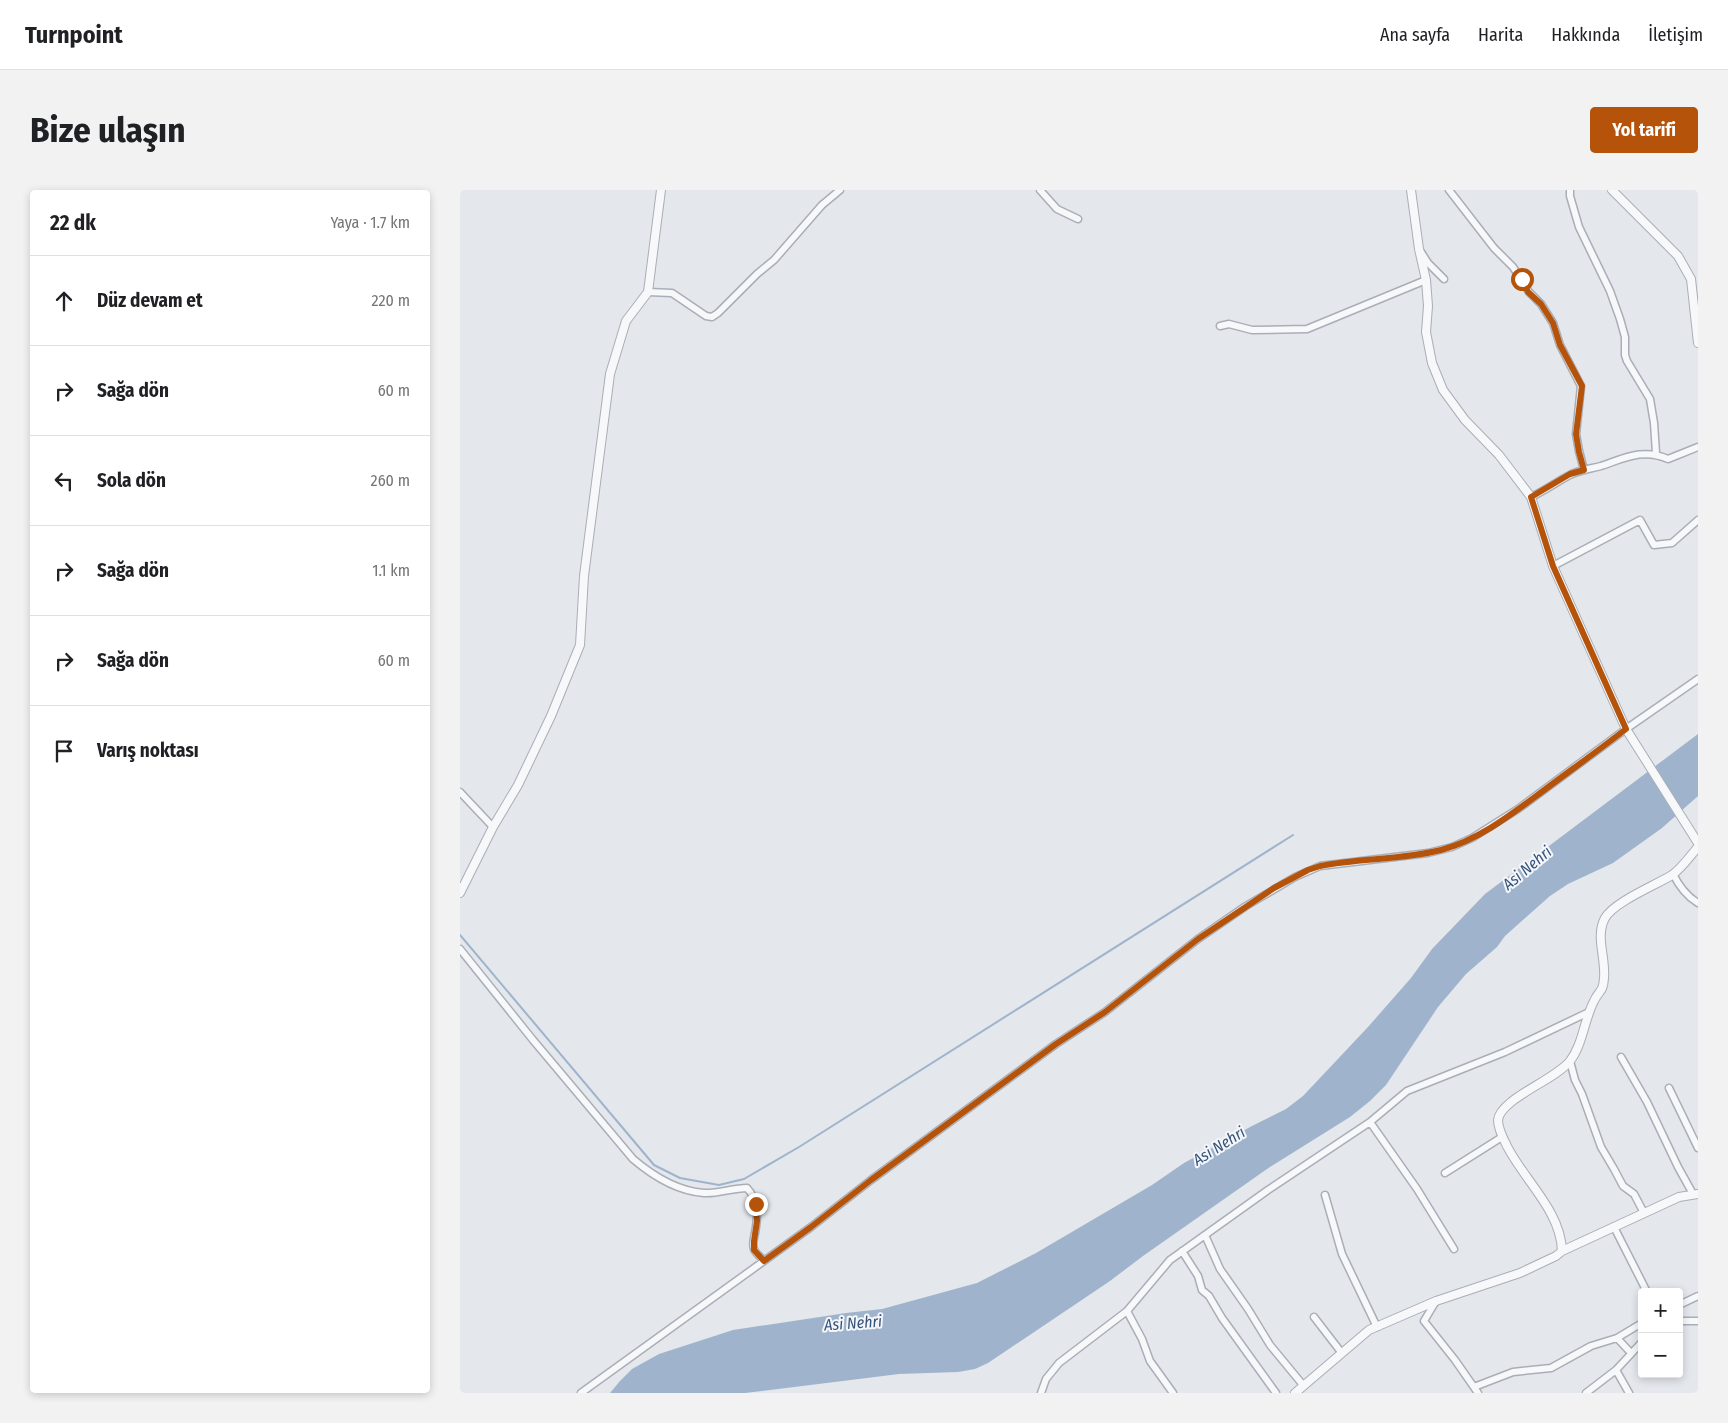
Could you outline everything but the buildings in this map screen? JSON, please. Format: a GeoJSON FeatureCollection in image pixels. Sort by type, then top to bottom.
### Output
{"type":"FeatureCollection","features":[{"type":"Feature","properties":{"kind":"street"},"geometry":{"type":"LineString","coordinates":[[460,893],[518,784],[551,716],[580,645],[584,576],[610,374],[626,321],[648,292],[661,190]]}},
{"type":"Feature","properties":{"kind":"street"},"geometry":{"type":"LineString","coordinates":[[648,292],[672,292],[706,316],[712,317],[774,260],[822,205],[840,190]]}},
{"type":"Feature","properties":{"kind":"street"},"geometry":{"type":"LineString","coordinates":[[1040,190],[1057,209],[1078,219]]}},
{"type":"Feature","properties":{"kind":"street"},"geometry":{"type":"LineString","coordinates":[[1411,190],[1419,249],[1426,280],[1428,306],[1426,332],[1432,364],[1443,390],[1465,420],[1499,455],[1531,497],[1553,566],[1626,729],[1697,844],[1673,874],[1641,891],[1619,905],[1605,917],[1600,933],[1604,963],[1603,989],[1594,1000],[1576,1050],[1570,1061],[1556,1074],[1504,1107],[1498,1119],[1502,1137],[1519,1167],[1550,1211],[1562,1239],[1562,1251]]}},
{"type":"Feature","properties":{"kind":"street"},"geometry":{"type":"LineString","coordinates":[[1449,190],[1494,248],[1513,267],[1528,292],[1541,304],[1553,323],[1560,345],[1582,386],[1576,434],[1584,470]]}},
{"type":"Feature","properties":{"kind":"street"},"geometry":{"type":"LineString","coordinates":[[1570,190],[1579,227],[1610,291],[1620,319],[1625,337],[1627,361],[1650,400],[1656,453]]}},
{"type":"Feature","properties":{"kind":"street"},"geometry":{"type":"LineString","coordinates":[[1612,190],[1678,256],[1691,279],[1698,343]]}},
{"type":"Feature","properties":{"kind":"street"},"geometry":{"type":"LineString","coordinates":[[1419,249],[1428,263],[1444,278]]}},
{"type":"Feature","properties":{"kind":"street"},"geometry":{"type":"LineString","coordinates":[[1220,326],[1229,324],[1252,330],[1306,329],[1426,280]]}},
{"type":"Feature","properties":{"kind":"street"},"geometry":{"type":"LineString","coordinates":[[1531,497],[1570,474],[1621,458],[1644,453],[1656,453],[1668,459],[1698,447]]}},
{"type":"Feature","properties":{"kind":"street"},"geometry":{"type":"LineString","coordinates":[[1553,566],[1640,520],[1654,545],[1672,542],[1698,520]]}},
{"type":"Feature","properties":{"kind":"street"},"geometry":{"type":"LineString","coordinates":[[581,1393],[811,1227],[871,1180],[1056,1044],[1105,1012],[1198,939],[1274,888],[1308,870],[1320,866],[1416,855],[1460,844],[1483,832],[1518,809],[1626,729],[1698,679]]}},
{"type":"Feature","properties":{"kind":"street"},"geometry":{"type":"LineString","coordinates":[[460,792],[493,828]]}},
{"type":"Feature","properties":{"kind":"street"},"geometry":{"type":"LineString","coordinates":[[1673,874],[1677,883],[1689,898],[1698,903]]}},
{"type":"Feature","properties":{"kind":"street"},"geometry":{"type":"LineString","coordinates":[[460,949],[564,1077],[633,1158],[649,1172],[667,1183],[704,1193],[747,1188],[753,1195],[756,1204],[757,1221],[754,1250],[764,1261]]}},
{"type":"Feature","properties":{"kind":"street"},"geometry":{"type":"LineString","coordinates":[[1041,1393],[1046,1379],[1059,1363],[1127,1311],[1170,1260],[1268,1190],[1370,1122],[1407,1091],[1504,1052],[1590,1012]]}},
{"type":"Feature","properties":{"kind":"street"},"geometry":{"type":"LineString","coordinates":[[1205,1235],[1220,1269],[1248,1309],[1299,1390],[1341,1352],[1369,1330],[1436,1301],[1520,1273],[1556,1256],[1562,1251],[1679,1197],[1695,1194],[1667,1146],[1647,1102],[1621,1057]]}},
{"type":"Feature","properties":{"kind":"street"},"geometry":{"type":"LineString","coordinates":[[1570,1061],[1575,1080],[1585,1101],[1601,1147],[1623,1186],[1634,1194],[1644,1213]]}},
{"type":"Feature","properties":{"kind":"street"},"geometry":{"type":"LineString","coordinates":[[1669,1088],[1698,1148]]}},
{"type":"Feature","properties":{"kind":"street"},"geometry":{"type":"LineString","coordinates":[[1370,1122],[1417,1189],[1454,1249]]}},
{"type":"Feature","properties":{"kind":"street"},"geometry":{"type":"LineString","coordinates":[[1445,1173],[1502,1137]]}},
{"type":"Feature","properties":{"kind":"street"},"geometry":{"type":"LineString","coordinates":[[1325,1195],[1342,1254],[1377,1327]]}},
{"type":"Feature","properties":{"kind":"street"},"geometry":{"type":"LineString","coordinates":[[1614,1227],[1645,1288]]}},
{"type":"Feature","properties":{"kind":"street"},"geometry":{"type":"LineString","coordinates":[[1182,1251],[1198,1276],[1202,1290],[1210,1296],[1222,1318],[1276,1393]]}},
{"type":"Feature","properties":{"kind":"street"},"geometry":{"type":"LineString","coordinates":[[1683,1303],[1698,1296]]}},
{"type":"Feature","properties":{"kind":"street"},"geometry":{"type":"LineString","coordinates":[[1436,1301],[1424,1321],[1446,1347],[1476,1390],[1513,1372],[1551,1368],[1591,1346],[1617,1338],[1638,1325]]}},
{"type":"Feature","properties":{"kind":"street"},"geometry":{"type":"LineString","coordinates":[[1127,1311],[1142,1339],[1150,1361],[1173,1393]]}},
{"type":"Feature","properties":{"kind":"street"},"geometry":{"type":"LineString","coordinates":[[1314,1317],[1341,1352]]}},
{"type":"Feature","properties":{"kind":"street"},"geometry":{"type":"LineString","coordinates":[[1683,1321],[1698,1321]]}},
{"type":"Feature","properties":{"kind":"street"},"geometry":{"type":"LineString","coordinates":[[1617,1338],[1631,1353]]}},
{"type":"Feature","properties":{"kind":"street"},"geometry":{"type":"LineString","coordinates":[[1586,1393],[1616,1370],[1638,1346]]}},
{"type":"Feature","properties":{"kind":"street"},"geometry":{"type":"LineString","coordinates":[[1616,1370],[1629,1393]]}},
{"type":"Feature","properties":{"kind":"water","name":"Asi Nehri"},"geometry":{"type":"Polygon","coordinates":[[[1698,734],[1698,796],[1662,828],[1613,863],[1568,884],[1550,896],[1505,936],[1497,947],[1466,974],[1438,1007],[1386,1085],[1370,1101],[1350,1117],[1267,1169],[1110,1281],[988,1363],[975,1369],[958,1372],[899,1374],[745,1393],[610,1393],[632,1369],[659,1354],[733,1330],[882,1309],[977,1283],[1036,1253],[1152,1185],[1184,1163],[1286,1109],[1303,1096],[1368,1027],[1411,978],[1432,949],[1485,894],[1698,734]]]}},
{"type":"Feature","properties":{"kind":"waterway"},"geometry":{"type":"LineString","coordinates":[[460,935],[654,1165],[680,1178],[719,1185],[744,1179],[799,1147],[1293,835]]}},
{"type":"Feature","properties":{"kind":"route"},"geometry":{"type":"LineString","coordinates":[[756,1204],[757,1221],[754,1250],[764,1261],[1072,1032],[1105,1012],[1198,939],[1274,888],[1308,870],[1320,866],[1416,855],[1460,844],[1483,832],[1518,809],[1626,729],[1553,566],[1534,511],[1531,497],[1570,474],[1584,470],[1576,434],[1582,386],[1560,345],[1553,323],[1541,304],[1528,292],[1522,279]]}}]}
